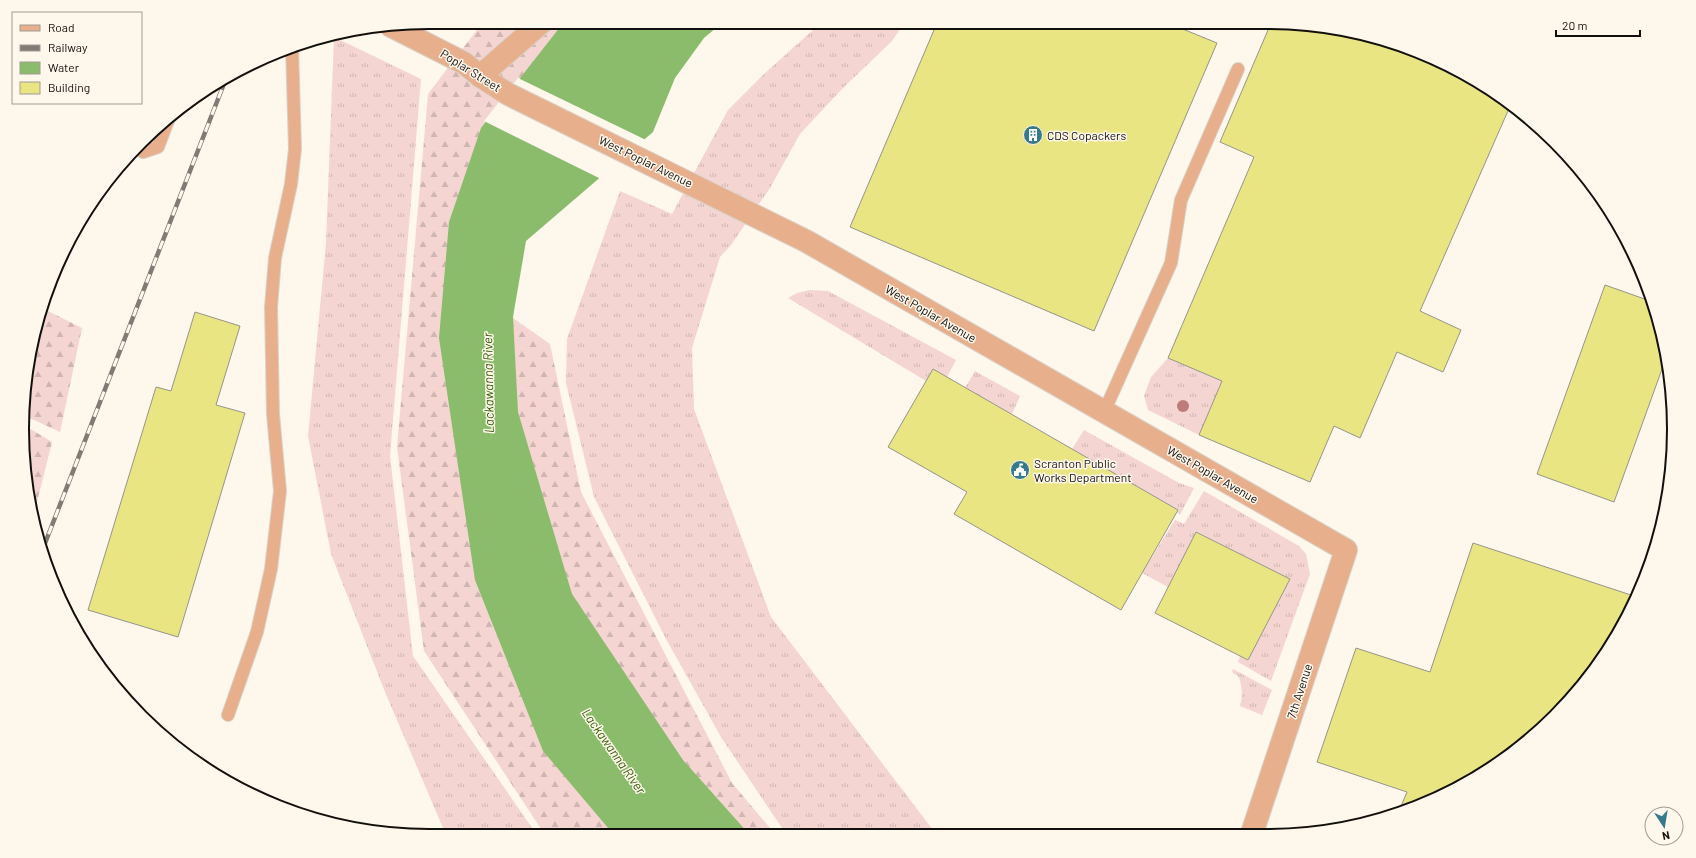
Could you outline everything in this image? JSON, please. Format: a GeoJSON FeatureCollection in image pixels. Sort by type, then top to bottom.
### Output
{"type":"FeatureCollection","features":[{"type":"Feature","properties":{"kind":"street"},"geometry":{"type":"LineString","coordinates":[[480,76],[534,29]]}},
{"type":"Feature","properties":{"kind":"street","name":"Poplar Street"},"geometry":{"type":"LineString","coordinates":[[399,30],[464,63],[480,76],[508,94]]}},
{"type":"Feature","properties":{"kind":"street","name":"West Poplar Avenue"},"geometry":{"type":"LineString","coordinates":[[508,94],[806,241],[1346,550]]}},
{"type":"Feature","properties":{"kind":"street","name":"7th Avenue"},"geometry":{"type":"LineString","coordinates":[[1253,829],[1346,550]]}},
{"type":"Feature","properties":{"kind":"lane"},"geometry":{"type":"LineString","coordinates":[[228,715],[257,632],[271,570],[280,491],[273,414],[271,307],[275,258],[291,184],[295,149],[292,53]]}},
{"type":"Feature","properties":{"kind":"lane"},"geometry":{"type":"LineString","coordinates":[[1104,412],[1171,263],[1181,200],[1238,69]]}},
{"type":"Feature","properties":{"kind":"lane"},"geometry":{"type":"LineString","coordinates":[[141,151],[143,152],[158,147],[165,128]]}},
{"type":"Feature","properties":{"kind":"green space"},"geometry":{"type":"Polygon","coordinates":[[[478,29],[608,29],[476,292],[550,344],[581,492],[732,783],[771,829],[541,829],[424,651],[397,447],[428,94],[478,29]]]}},
{"type":"Feature","properties":{"kind":"green space"},"geometry":{"type":"Polygon","coordinates":[[[814,29],[900,29],[892,41],[841,90],[800,134],[770,188],[731,245],[720,257],[692,348],[694,409],[771,617],[932,829],[783,829],[721,737],[666,639],[594,497],[566,383],[567,339],[620,191],[672,214],[728,110],[765,73],[814,29]]]}},
{"type":"Feature","properties":{"kind":"green space"},"geometry":{"type":"Polygon","coordinates":[[[339,40],[421,79],[390,456],[413,656],[533,829],[443,829],[385,692],[331,554],[308,436],[326,243],[334,41],[339,40]]]}},
{"type":"Feature","properties":{"kind":"green space"},"geometry":{"type":"Polygon","coordinates":[[[810,290],[828,291],[956,360],[947,377],[926,381],[788,298],[797,293],[810,290]]]}},
{"type":"Feature","properties":{"kind":"green space"},"geometry":{"type":"Polygon","coordinates":[[[47,311],[82,328],[60,432],[29,418],[32,377],[47,311]]]}},
{"type":"Feature","properties":{"kind":"green space"},"geometry":{"type":"Polygon","coordinates":[[[1168,358],[1222,381],[1199,435],[1148,410],[1144,396],[1151,377],[1168,358]]]}},
{"type":"Feature","properties":{"kind":"green space"},"geometry":{"type":"Polygon","coordinates":[[[975,371],[1020,396],[1012,414],[965,388],[975,371]]]}},
{"type":"Feature","properties":{"kind":"green space"},"geometry":{"type":"Polygon","coordinates":[[[29,428],[52,442],[36,504],[32,481],[29,428]]]}},
{"type":"Feature","properties":{"kind":"green space"},"geometry":{"type":"Polygon","coordinates":[[[1084,430],[1179,483],[1194,488],[1180,515],[1177,512],[1178,510],[1072,449],[1084,430]]]}},
{"type":"Feature","properties":{"kind":"green space"},"geometry":{"type":"Polygon","coordinates":[[[1204,491],[1299,546],[1306,554],[1310,574],[1271,681],[1238,662],[1240,656],[1248,660],[1289,579],[1197,532],[1168,587],[1142,573],[1175,520],[1184,524],[1204,491]]]}},
{"type":"Feature","properties":{"kind":"green space"},"geometry":{"type":"Polygon","coordinates":[[[1233,669],[1272,690],[1262,715],[1240,706],[1242,695],[1241,685],[1239,677],[1232,672],[1233,669]]]}},
{"type":"Feature","properties":{"kind":"water","name":"Lackawanna River"},"geometry":{"type":"Polygon","coordinates":[[[559,29],[715,29],[704,38],[675,78],[653,132],[526,241],[513,317],[518,412],[572,594],[683,760],[745,829],[609,829],[543,751],[475,580],[439,338],[449,222],[481,128],[559,29]]]}},
{"type":"Feature","properties":{"kind":"pier"},"geometry":{"type":"Polygon","coordinates":[[[518,78],[646,140],[601,179],[484,121],[518,78]]]}},
{"type":"Feature","properties":{"kind":"building","name":"CDS Copackers"},"geometry":{"type":"Polygon","coordinates":[[[934,29],[1183,29],[1217,43],[1094,331],[850,227],[934,29]]]}},
{"type":"Feature","properties":{"kind":"building"},"geometry":{"type":"Polygon","coordinates":[[[1268,29],[1319,32],[1396,50],[1444,70],[1489,96],[1508,110],[1420,311],[1461,330],[1443,372],[1397,352],[1360,438],[1334,426],[1310,482],[1199,435],[1222,381],[1168,358],[1254,157],[1220,142],[1268,29]]]}},
{"type":"Feature","properties":{"kind":"building"},"geometry":{"type":"Polygon","coordinates":[[[1605,285],[1646,299],[1662,368],[1614,502],[1537,474],[1605,285]]]}},
{"type":"Feature","properties":{"kind":"building"},"geometry":{"type":"Polygon","coordinates":[[[195,312],[240,326],[216,405],[245,413],[178,637],[88,610],[156,387],[171,391],[195,312]]]}},
{"type":"Feature","properties":{"kind":"building","name":"Scranton Public Works Department"},"geometry":{"type":"Polygon","coordinates":[[[933,369],[1178,510],[1121,610],[954,514],[967,492],[888,447],[933,369]]]}},
{"type":"Feature","properties":{"kind":"building"},"geometry":{"type":"Polygon","coordinates":[[[1196,532],[1290,579],[1248,660],[1155,613],[1196,532]]]}},
{"type":"Feature","properties":{"kind":"building"},"geometry":{"type":"Polygon","coordinates":[[[1473,543],[1631,595],[1600,651],[1568,693],[1550,712],[1531,730],[1489,762],[1444,788],[1401,806],[1407,792],[1317,762],[1356,648],[1430,672],[1473,543]]]}},
{"type":"Feature","properties":{"kind":"railway"},"geometry":{"type":"LineString","coordinates":[[46,542],[223,87]]}},
{"type":"Feature","properties":{"kind":"place","name":"CDS Copackers"},"geometry":{"type":"Point","coordinates":[1033,135]}},
{"type":"Feature","properties":{"kind":"place","name":"Scranton Public Works Department"},"geometry":{"type":"Point","coordinates":[1020,470]}}]}
